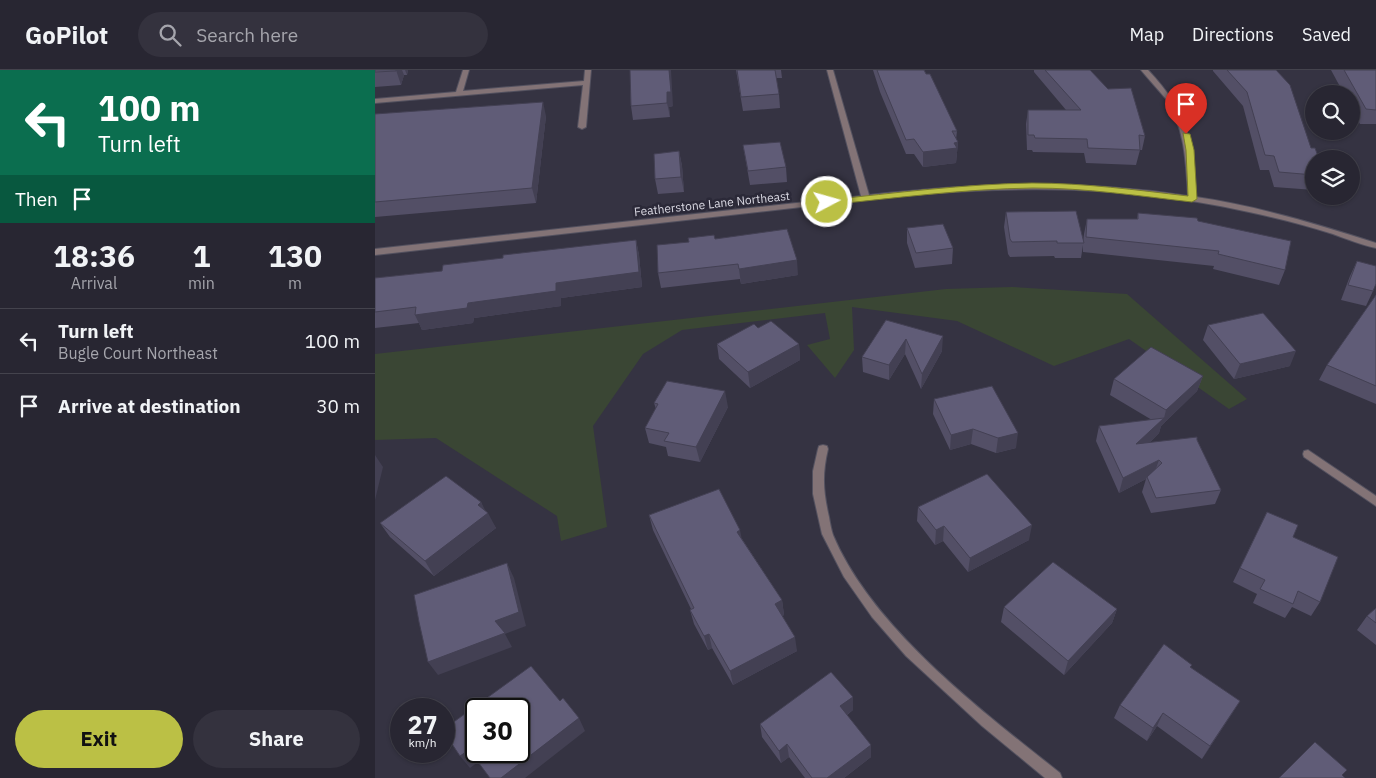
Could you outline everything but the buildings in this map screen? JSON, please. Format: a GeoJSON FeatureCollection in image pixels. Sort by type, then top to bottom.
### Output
{"type":"FeatureCollection","features":[{"type":"Feature","properties":{"kind":"street"},"geometry":{"type":"LineString","coordinates":[[459,94],[466,70]]}},
{"type":"Feature","properties":{"kind":"street"},"geometry":{"type":"LineString","coordinates":[[582,127],[588,70]]}},
{"type":"Feature","properties":{"kind":"street"},"geometry":{"type":"LineString","coordinates":[[830,70],[866,198]]}},
{"type":"Feature","properties":{"kind":"street"},"geometry":{"type":"LineString","coordinates":[[1144,70],[1161,88],[1181,119],[1190,150],[1192,199]]}},
{"type":"Feature","properties":{"kind":"street"},"geometry":{"type":"LineString","coordinates":[[375,101],[587,83]]}},
{"type":"Feature","properties":{"kind":"street","name":"Featherstone Lane Northeast"},"geometry":{"type":"LineString","coordinates":[[375,252],[866,198],[976,187],[1033,186],[1090,187],[1192,199],[1303,223],[1376,246]]}},
{"type":"Feature","properties":{"kind":"street"},"geometry":{"type":"LineString","coordinates":[[823,449],[817,471],[818,495],[824,525],[841,562],[867,602],[901,642],[962,702],[1055,778]]}},
{"type":"Feature","properties":{"kind":"street"},"geometry":{"type":"LineString","coordinates":[[1308,454],[1376,502]]}},
{"type":"Feature","properties":{"kind":"green space"},"geometry":{"type":"Polygon","coordinates":[[[1012,287],[1127,294],[1247,399],[1229,409],[1129,339],[1054,366],[957,321],[852,307],[854,350],[835,378],[807,345],[830,339],[825,313],[682,330],[643,354],[593,426],[607,527],[561,541],[557,516],[436,438],[375,440],[375,354],[946,289],[1012,287]]]}},
{"type":"Feature","properties":{"kind":"route"},"geometry":{"type":"LineString","coordinates":[[827,202],[976,187],[1033,186],[1090,187],[1192,199],[1190,150],[1186,134]]}}]}
